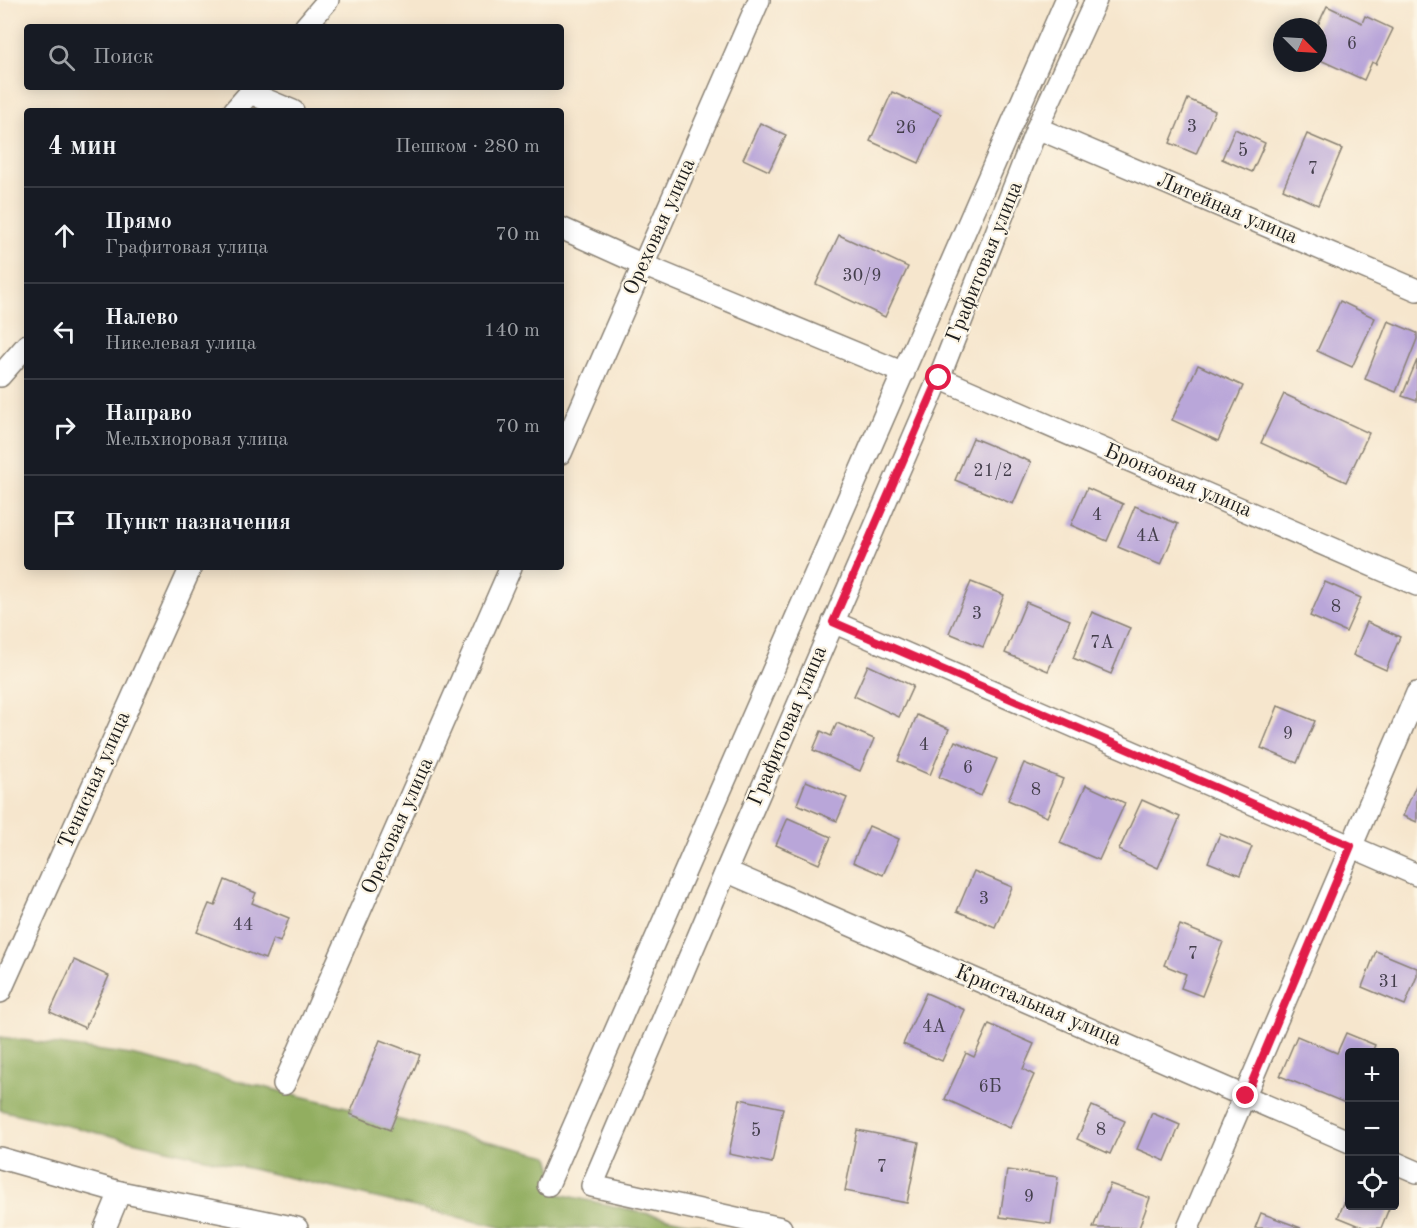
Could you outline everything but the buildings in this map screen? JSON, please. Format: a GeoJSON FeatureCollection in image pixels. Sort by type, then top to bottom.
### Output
{"type":"FeatureCollection","features":[{"type":"Feature","properties":{"kind":"street"},"geometry":{"type":"LineString","coordinates":[[308,24],[328,0]]}},
{"type":"Feature","properties":{"kind":"street","name":"Ореховая улица"},"geometry":{"type":"LineString","coordinates":[[564,446],[759,0]]}},
{"type":"Feature","properties":{"kind":"street"},"geometry":{"type":"LineString","coordinates":[[548,1185],[1066,0]]}},
{"type":"Feature","properties":{"kind":"street","name":"Графитовая улица"},"geometry":{"type":"LineString","coordinates":[[781,1228],[592,1186],[939,378],[1037,128],[1096,0]]}},
{"type":"Feature","properties":{"kind":"street"},"geometry":{"type":"LineString","coordinates":[[237,108],[253,90],[287,108]]}},
{"type":"Feature","properties":{"kind":"street","name":"Литейная улица"},"geometry":{"type":"LineString","coordinates":[[1037,128],[1417,290]]}},
{"type":"Feature","properties":{"kind":"street"},"geometry":{"type":"LineString","coordinates":[[564,229],[644,265],[904,372]]}},
{"type":"Feature","properties":{"kind":"street"},"geometry":{"type":"LineString","coordinates":[[0,375],[24,348]]}},
{"type":"Feature","properties":{"kind":"street","name":"Бронзовая улица"},"geometry":{"type":"LineString","coordinates":[[939,378],[1417,585]]}},
{"type":"Feature","properties":{"kind":"street","name":"Тенисная улица"},"geometry":{"type":"LineString","coordinates":[[0,992],[190,570]]}},
{"type":"Feature","properties":{"kind":"street","name":"Ореховая улица"},"geometry":{"type":"LineString","coordinates":[[284,1084],[510,570]]}},
{"type":"Feature","properties":{"kind":"street"},"geometry":{"type":"LineString","coordinates":[[833,622],[1417,875]]}},
{"type":"Feature","properties":{"kind":"street"},"geometry":{"type":"LineString","coordinates":[[1188,1228],[1417,693]]}},
{"type":"Feature","properties":{"kind":"street","name":"Кристальная улица"},"geometry":{"type":"LineString","coordinates":[[726,871],[1345,1141]]}},
{"type":"Feature","properties":{"kind":"street"},"geometry":{"type":"LineString","coordinates":[[0,1158],[120,1192],[297,1228]]}},
{"type":"Feature","properties":{"kind":"street"},"geometry":{"type":"LineString","coordinates":[[1399,1164],[1417,1172]]}},
{"type":"Feature","properties":{"kind":"street"},"geometry":{"type":"LineString","coordinates":[[105,1228],[120,1192]]}},
{"type":"Feature","properties":{"kind":"green space"},"geometry":{"type":"Polygon","coordinates":[[[0,1037],[131,1055],[549,1156],[559,1194],[713,1228],[504,1228],[0,1110],[0,1037]]]}},
{"type":"Feature","properties":{"kind":"route"},"geometry":{"type":"LineString","coordinates":[[939,378],[833,622],[1351,846],[1246,1096]]}}]}
